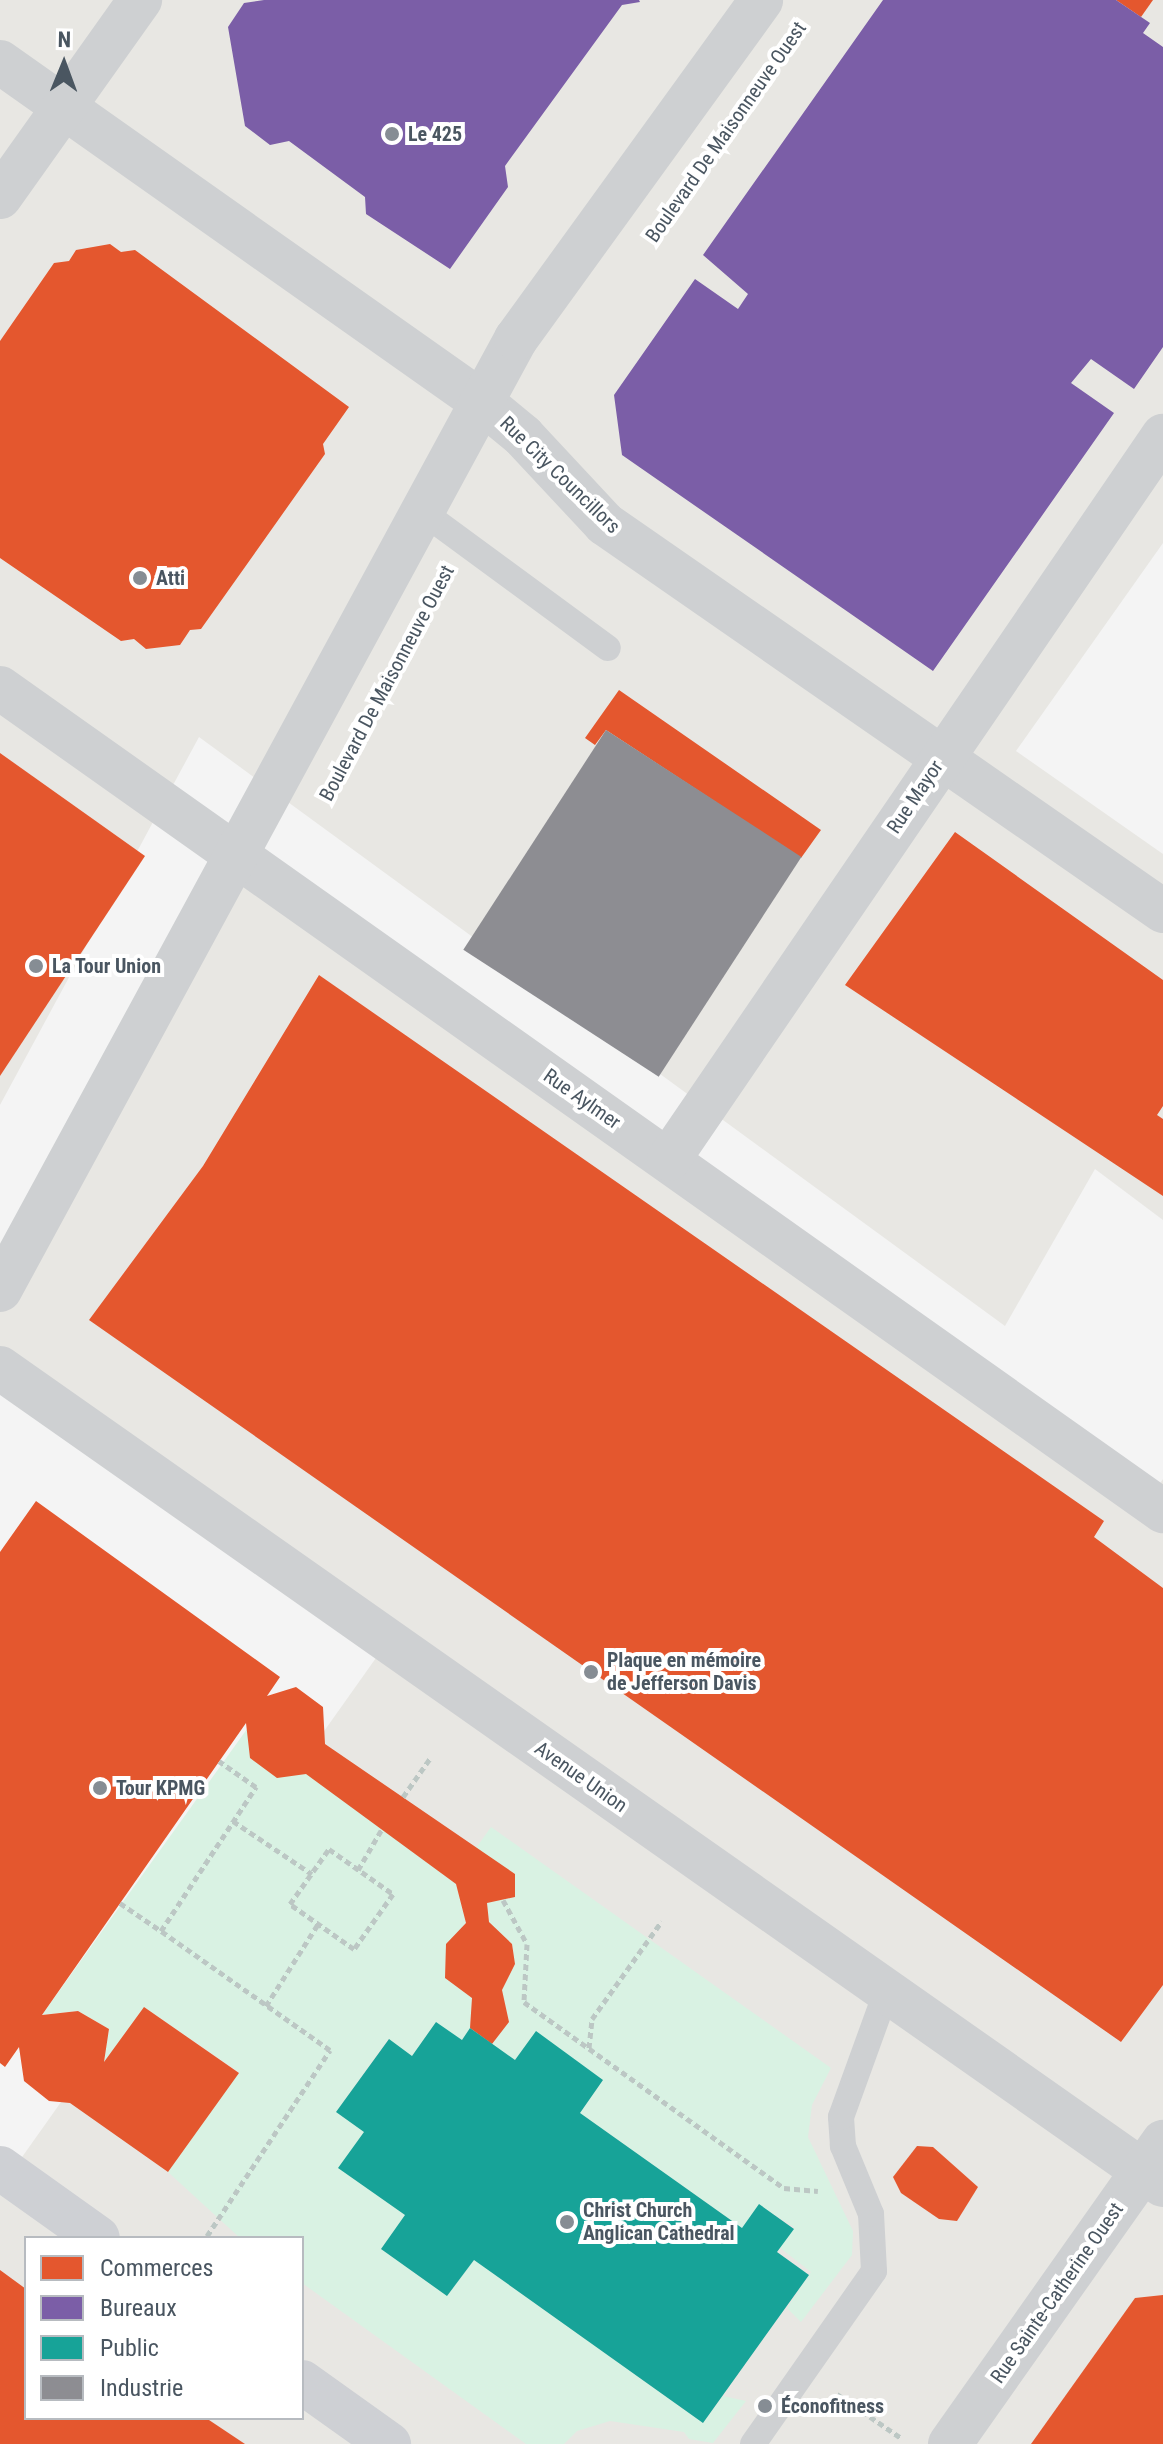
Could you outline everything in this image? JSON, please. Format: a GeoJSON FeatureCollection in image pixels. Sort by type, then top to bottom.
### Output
{"type":"FeatureCollection","features":[{"type":"Feature","properties":{"kind":"main road"},"geometry":{"type":"LineString","coordinates":[[0,2168],[95,2236]]}},
{"type":"Feature","properties":{"kind":"main road"},"geometry":{"type":"LineString","coordinates":[[304,2383],[389,2444]]}},
{"type":"Feature","properties":{"kind":"street"},"geometry":{"type":"LineString","coordinates":[[0,197],[140,0]]}},
{"type":"Feature","properties":{"kind":"street"},"geometry":{"type":"LineString","coordinates":[[0,1290],[238,854],[420,510],[483,403],[516,339],[761,0]]}},
{"type":"Feature","properties":{"kind":"street","name":"Rue City Councillors"},"geometry":{"type":"LineString","coordinates":[[0,62],[483,403],[523,436],[605,524],[944,754],[1163,911]]}},
{"type":"Feature","properties":{"kind":"street","name":"Rue Mayor"},"geometry":{"type":"LineString","coordinates":[[669,1159],[1163,436]]}},
{"type":"Feature","properties":{"kind":"street","name":"Rue Aylmer"},"geometry":{"type":"LineString","coordinates":[[0,688],[1163,1511]]}},
{"type":"Feature","properties":{"kind":"street","name":"Avenue Union"},"geometry":{"type":"LineString","coordinates":[[0,1368],[886,1993],[1156,2166]]}},
{"type":"Feature","properties":{"kind":"street","name":"Rue Sainte-Catherine Ouest"},"geometry":{"type":"LineString","coordinates":[[950,2444],[1156,2166]]}},
{"type":"Feature","properties":{"kind":"lane"},"geometry":{"type":"LineString","coordinates":[[420,510],[608,648]]}},
{"type":"Feature","properties":{"kind":"lane"},"geometry":{"type":"LineString","coordinates":[[753,2444],[874,2271],[876,2245],[864,2193],[843,2146],[841,2117],[886,1993]]}},
{"type":"Feature","properties":{"kind":"path"},"geometry":{"type":"LineString","coordinates":[[403,1797],[431,1757]]}},
{"type":"Feature","properties":{"kind":"path"},"geometry":{"type":"LineString","coordinates":[[161,1931],[256,1787],[219,1761]]}},
{"type":"Feature","properties":{"kind":"path"},"geometry":{"type":"LineString","coordinates":[[233,1821],[312,1874]]}},
{"type":"Feature","properties":{"kind":"path"},"geometry":{"type":"LineString","coordinates":[[358,1870],[382,1829]]}},
{"type":"Feature","properties":{"kind":"path"},"geometry":{"type":"LineString","coordinates":[[329,1849],[358,1870],[393,1894],[354,1949],[290,1904],[329,1849]]}},
{"type":"Feature","properties":{"kind":"path"},"geometry":{"type":"LineString","coordinates":[[503,1900],[527,1944],[524,2002],[784,2188],[864,2193]]}},
{"type":"Feature","properties":{"kind":"path"},"geometry":{"type":"LineString","coordinates":[[120,1903],[330,2050],[207,2236]]}},
{"type":"Feature","properties":{"kind":"path"},"geometry":{"type":"LineString","coordinates":[[589,2049],[592,2019],[662,1921]]}},
{"type":"Feature","properties":{"kind":"path"},"geometry":{"type":"LineString","coordinates":[[266,2006],[318,1924]]}},
{"type":"Feature","properties":{"kind":"path"},"geometry":{"type":"LineString","coordinates":[[863,2413],[902,2439]]}},
{"type":"Feature","properties":{"kind":"shaded area"},"geometry":{"type":"Polygon","coordinates":[[[0,0],[1163,0],[1163,543],[1016,751],[1163,854],[1163,1220],[1095,1169],[1005,1326],[199,737],[0,1105],[0,0]]]}},
{"type":"Feature","properties":{"kind":"shaded area"},"geometry":{"type":"Polygon","coordinates":[[[238,854],[1148,1500],[1163,1479],[1163,2444],[0,2444],[0,2170],[10,2174],[388,1641],[0,1368],[0,1290],[238,854]]]}},
{"type":"Feature","properties":{"kind":"green space"},"geometry":{"type":"Polygon","coordinates":[[[247,1729],[456,1884],[466,1923],[446,1944],[445,1978],[472,1998],[470,2028],[462,2040],[435,2023],[412,2056],[388,2039],[336,2112],[364,2132],[339,2168],[405,2215],[381,2249],[447,2296],[474,2260],[703,2423],[723,2396],[746,2401],[713,2443],[689,2439],[684,2432],[610,2421],[577,2431],[564,2444],[526,2444],[304,2284],[304,2236],[238,2236],[168,2172],[239,2072],[144,2007],[104,2062],[109,2029],[78,2011],[42,2015],[247,1729]]]}},
{"type":"Feature","properties":{"kind":"green space"},"geometry":{"type":"Polygon","coordinates":[[[491,1827],[831,2068],[812,2105],[808,2137],[853,2231],[852,2255],[801,2322],[787,2308],[811,2272],[779,2247],[794,2227],[759,2205],[742,2228],[580,2113],[603,2080],[536,2032],[515,2060],[492,2044],[509,2022],[502,1990],[515,1964],[512,1944],[489,1922],[487,1903],[515,1897],[515,1874],[476,1848],[491,1827]]]}},
{"type":"Feature","properties":{"kind":"building: Commerces"},"geometry":{"type":"Polygon","coordinates":[[[1116,0],[1153,0],[1141,17],[1116,0]]]}},
{"type":"Feature","properties":{"kind":"building: Commerces"},"geometry":{"type":"Polygon","coordinates":[[[110,244],[121,252],[135,250],[349,407],[323,444],[325,454],[201,629],[190,630],[180,645],[146,649],[134,639],[121,641],[0,558],[0,341],[54,263],[69,261],[76,250],[110,244]]]}},
{"type":"Feature","properties":{"kind":"building: Commerces"},"geometry":{"type":"Polygon","coordinates":[[[619,690],[821,830],[801,858],[606,730],[595,745],[585,738],[619,690]]]}},
{"type":"Feature","properties":{"kind":"building: Commerces","name":"La Tour Union"},"geometry":{"type":"Polygon","coordinates":[[[0,753],[145,856],[0,1076],[0,753]]]}},
{"type":"Feature","properties":{"kind":"building: Commerces"},"geometry":{"type":"Polygon","coordinates":[[[955,832],[1163,980],[1163,1106],[1157,1115],[1163,1119],[1163,1196],[845,985],[955,832]]]}},
{"type":"Feature","properties":{"kind":"building: Commerces"},"geometry":{"type":"Polygon","coordinates":[[[319,975],[1104,1521],[1094,1537],[1163,1588],[1163,1985],[1121,2042],[89,1320],[203,1166],[319,975]]]}},
{"type":"Feature","properties":{"kind":"building: Commerces","name":"Tour KPMG"},"geometry":{"type":"Polygon","coordinates":[[[36,1501],[280,1677],[267,1696],[296,1687],[323,1707],[325,1744],[515,1874],[515,1897],[487,1903],[489,1922],[512,1944],[515,1964],[502,1990],[509,2022],[492,2044],[470,2028],[472,1998],[445,1978],[446,1944],[466,1923],[456,1884],[306,1774],[277,1778],[250,1758],[246,1723],[42,2015],[78,2011],[109,2029],[104,2062],[144,2007],[239,2073],[168,2172],[70,2103],[49,2101],[24,2081],[19,2047],[5,2067],[0,2063],[0,1552],[36,1501]]]}},
{"type":"Feature","properties":{"kind":"building: Commerces"},"geometry":{"type":"Polygon","coordinates":[[[917,2146],[933,2147],[978,2187],[957,2221],[939,2219],[901,2193],[893,2177],[917,2146]]]}},
{"type":"Feature","properties":{"kind":"building: Commerces"},"geometry":{"type":"Polygon","coordinates":[[[0,2270],[24,2288],[24,2420],[209,2420],[245,2444],[0,2444],[0,2270]]]}},
{"type":"Feature","properties":{"kind":"building: Commerces"},"geometry":{"type":"Polygon","coordinates":[[[1163,2295],[1163,2444],[1031,2444],[1135,2298],[1163,2295]]]}},
{"type":"Feature","properties":{"kind":"building: Bureaux","name":"Le 425"},"geometry":{"type":"Polygon","coordinates":[[[264,0],[640,2],[622,5],[505,166],[508,187],[450,269],[366,214],[365,197],[289,141],[270,145],[245,126],[228,27],[244,3],[264,0]]]}},
{"type":"Feature","properties":{"kind":"building: Bureaux"},"geometry":{"type":"Polygon","coordinates":[[[883,0],[1116,0],[1150,23],[1143,33],[1163,47],[1163,347],[1134,389],[1091,359],[1071,383],[1114,413],[933,671],[622,455],[614,395],[695,279],[738,309],[748,294],[703,255],[883,0]]]}},
{"type":"Feature","properties":{"kind":"building: Public","name":"Christ Church Anglican Cathedral"},"geometry":{"type":"Polygon","coordinates":[[[436,2022],[462,2040],[470,2028],[515,2060],[536,2031],[603,2080],[580,2113],[742,2228],[759,2204],[794,2229],[777,2252],[809,2275],[703,2423],[474,2260],[447,2296],[381,2249],[405,2215],[338,2168],[364,2132],[336,2112],[389,2039],[412,2056],[436,2022]]]}},
{"type":"Feature","properties":{"kind":"building: Industrie"},"geometry":{"type":"Polygon","coordinates":[[[606,730],[801,857],[659,1077],[463,950],[606,730]]]}},
{"type":"Feature","properties":{"kind":"place","name":"Le 425"},"geometry":{"type":"Point","coordinates":[392,134]}},
{"type":"Feature","properties":{"kind":"place","name":"Atti"},"geometry":{"type":"Point","coordinates":[140,578]}},
{"type":"Feature","properties":{"kind":"place","name":"La Tour Union"},"geometry":{"type":"Point","coordinates":[36,966]}},
{"type":"Feature","properties":{"kind":"place","name":"Plaque en mémoire de Jefferson Davis"},"geometry":{"type":"Point","coordinates":[591,1672]}},
{"type":"Feature","properties":{"kind":"place","name":"Tour KPMG"},"geometry":{"type":"Point","coordinates":[100,1788]}},
{"type":"Feature","properties":{"kind":"place","name":"Christ Church Anglican Cathedral"},"geometry":{"type":"Point","coordinates":[567,2222]}},
{"type":"Feature","properties":{"kind":"place","name":"Éconofitness"},"geometry":{"type":"Point","coordinates":[765,2406]}}]}
